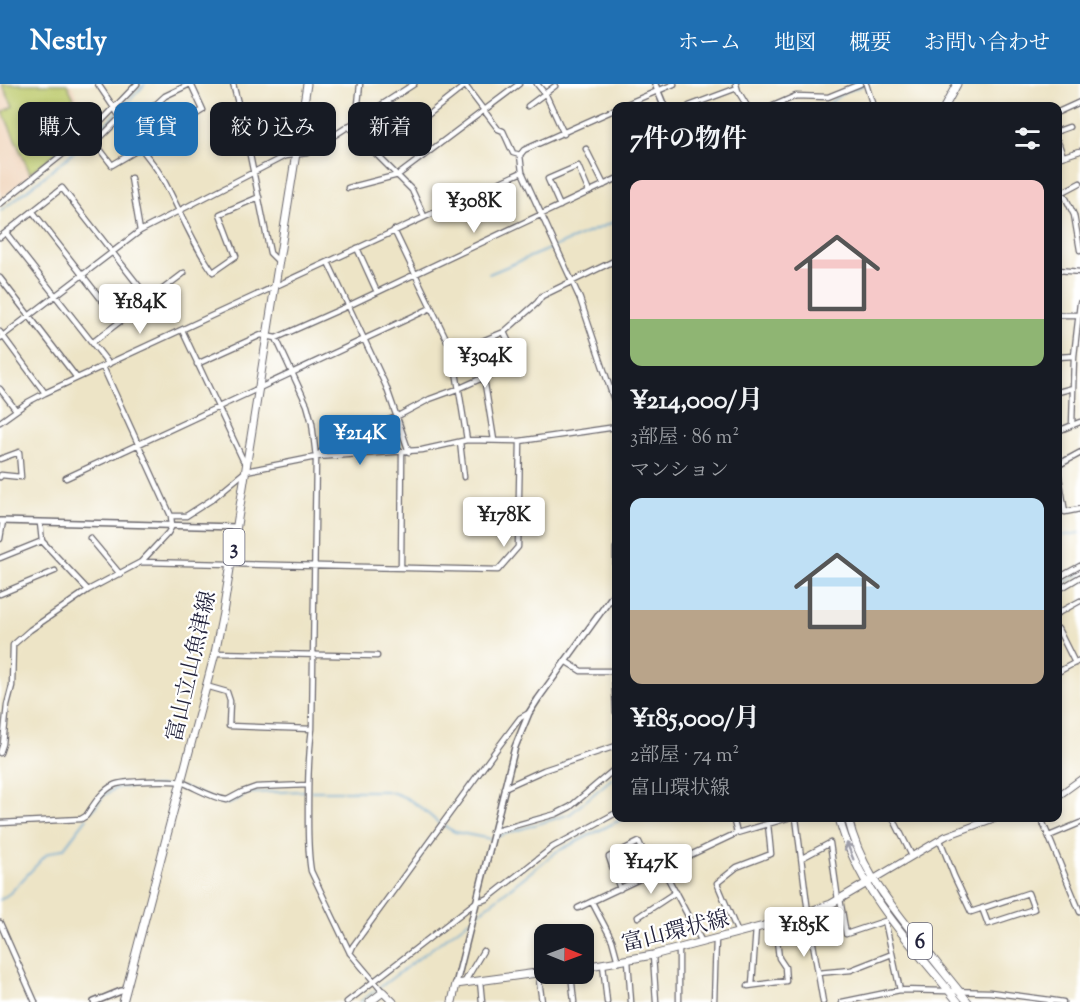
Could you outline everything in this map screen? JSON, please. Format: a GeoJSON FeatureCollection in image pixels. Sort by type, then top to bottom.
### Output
{"type":"FeatureCollection","features":[{"type":"Feature","properties":{"kind":"main road","name":"富山立山魚津線"},"geometry":{"type":"LineString","coordinates":[[304,102],[307,84]]}},
{"type":"Feature","properties":{"kind":"main road"},"geometry":{"type":"LineString","coordinates":[[947,102],[957,84]]}},
{"type":"Feature","properties":{"kind":"main road","name":"富山立山魚津線"},"geometry":{"type":"LineString","coordinates":[[123,1002],[215,653],[296,156]]}},
{"type":"Feature","properties":{"kind":"main road"},"geometry":{"type":"LineString","coordinates":[[1062,793],[1080,780]]}},
{"type":"Feature","properties":{"kind":"main road","name":"6"},"geometry":{"type":"LineString","coordinates":[[840,822],[851,854],[869,882],[968,1002]]}},
{"type":"Feature","properties":{"kind":"main road","name":"6"},"geometry":{"type":"LineString","coordinates":[[849,822],[876,900],[958,1002]]}},
{"type":"Feature","properties":{"kind":"main road"},"geometry":{"type":"LineString","coordinates":[[869,882],[940,840],[984,822]]}},
{"type":"Feature","properties":{"kind":"main road","name":"富山環状線"},"geometry":{"type":"LineString","coordinates":[[594,965],[653,955],[809,913],[869,882]]}},
{"type":"Feature","properties":{"kind":"main road"},"geometry":{"type":"LineString","coordinates":[[452,1002],[460,984],[534,974]]}},
{"type":"Feature","properties":{"kind":"main road"},"geometry":{"type":"LineString","coordinates":[[370,1002],[382,991],[393,1002]]}},
{"type":"Feature","properties":{"kind":"street"},"geometry":{"type":"LineString","coordinates":[[0,204],[92,131],[114,110],[98,84]]}},
{"type":"Feature","properties":{"kind":"street"},"geometry":{"type":"LineString","coordinates":[[121,102],[137,84]]}},
{"type":"Feature","properties":{"kind":"street"},"geometry":{"type":"LineString","coordinates":[[158,102],[165,96],[191,84],[203,110],[198,113]]}},
{"type":"Feature","properties":{"kind":"street"},"geometry":{"type":"LineString","coordinates":[[233,84],[270,253],[279,262]]}},
{"type":"Feature","properties":{"kind":"street"},"geometry":{"type":"LineString","coordinates":[[358,102],[360,84]]}},
{"type":"Feature","properties":{"kind":"street"},"geometry":{"type":"LineString","coordinates":[[386,102],[414,84]]}},
{"type":"Feature","properties":{"kind":"street"},"geometry":{"type":"LineString","coordinates":[[348,188],[398,175],[519,84]]}},
{"type":"Feature","properties":{"kind":"street"},"geometry":{"type":"LineString","coordinates":[[537,84],[564,134]]}},
{"type":"Feature","properties":{"kind":"street"},"geometry":{"type":"LineString","coordinates":[[655,84],[662,102]]}},
{"type":"Feature","properties":{"kind":"street"},"geometry":{"type":"LineString","coordinates":[[632,102],[674,84]]}},
{"type":"Feature","properties":{"kind":"street"},"geometry":{"type":"LineString","coordinates":[[782,102],[796,96],[828,97],[860,84]]}},
{"type":"Feature","properties":{"kind":"street"},"geometry":{"type":"LineString","coordinates":[[866,84],[872,102]]}},
{"type":"Feature","properties":{"kind":"street"},"geometry":{"type":"LineString","coordinates":[[432,111],[465,85],[498,129],[503,131],[513,153],[520,155]]}},
{"type":"Feature","properties":{"kind":"street"},"geometry":{"type":"LineString","coordinates":[[528,106],[555,86]]}},
{"type":"Feature","properties":{"kind":"street"},"geometry":{"type":"LineString","coordinates":[[698,102],[736,86],[745,102]]}},
{"type":"Feature","properties":{"kind":"street"},"geometry":{"type":"LineString","coordinates":[[1062,110],[1080,102]]}},
{"type":"Feature","properties":{"kind":"street"},"geometry":{"type":"LineString","coordinates":[[612,111],[524,150],[520,155],[522,172],[572,281],[594,336],[612,393]]}},
{"type":"Feature","properties":{"kind":"street"},"geometry":{"type":"LineString","coordinates":[[114,122],[95,143],[112,165],[127,156]]}},
{"type":"Feature","properties":{"kind":"street"},"geometry":{"type":"LineString","coordinates":[[336,134],[348,126]]}},
{"type":"Feature","properties":{"kind":"street"},"geometry":{"type":"LineString","coordinates":[[1062,130],[1069,127]]}},
{"type":"Feature","properties":{"kind":"street"},"geometry":{"type":"LineString","coordinates":[[586,149],[604,185]]}},
{"type":"Feature","properties":{"kind":"street"},"geometry":{"type":"LineString","coordinates":[[1062,156],[1080,151]]}},
{"type":"Feature","properties":{"kind":"street"},"geometry":{"type":"LineString","coordinates":[[147,156],[163,178],[203,259],[213,272],[236,256],[220,214],[259,197]]}},
{"type":"Feature","properties":{"kind":"street"},"geometry":{"type":"LineString","coordinates":[[45,393],[1,335],[56,297],[140,231],[285,156]]}},
{"type":"Feature","properties":{"kind":"street"},"geometry":{"type":"LineString","coordinates":[[378,156],[412,190],[424,216]]}},
{"type":"Feature","properties":{"kind":"street"},"geometry":{"type":"LineString","coordinates":[[560,206],[548,179],[578,166],[589,192]]}},
{"type":"Feature","properties":{"kind":"street"},"geometry":{"type":"LineString","coordinates":[[0,422],[45,393],[522,172]]}},
{"type":"Feature","properties":{"kind":"street"},"geometry":{"type":"LineString","coordinates":[[131,178],[140,231]]}},
{"type":"Feature","properties":{"kind":"street"},"geometry":{"type":"LineString","coordinates":[[197,364],[261,335],[276,338],[612,181]]}},
{"type":"Feature","properties":{"kind":"street"},"geometry":{"type":"LineString","coordinates":[[1080,183],[1063,192],[1074,215],[1080,250]]}},
{"type":"Feature","properties":{"kind":"street"},"geometry":{"type":"LineString","coordinates":[[0,237],[62,188],[149,299]]}},
{"type":"Feature","properties":{"kind":"street"},"geometry":{"type":"LineString","coordinates":[[33,212],[119,322]]}},
{"type":"Feature","properties":{"kind":"street"},"geometry":{"type":"LineString","coordinates":[[394,230],[453,353],[467,440]]}},
{"type":"Feature","properties":{"kind":"street"},"geometry":{"type":"LineString","coordinates":[[6,233],[108,364]]}},
{"type":"Feature","properties":{"kind":"street"},"geometry":{"type":"LineString","coordinates":[[357,248],[377,292]]}},
{"type":"Feature","properties":{"kind":"street"},"geometry":{"type":"LineString","coordinates":[[328,262],[386,386],[409,452]]}},
{"type":"Feature","properties":{"kind":"street"},"geometry":{"type":"LineString","coordinates":[[453,353],[504,332],[542,296],[612,262]]}},
{"type":"Feature","properties":{"kind":"street"},"geometry":{"type":"LineString","coordinates":[[1062,270],[1080,272]]}},
{"type":"Feature","properties":{"kind":"street"},"geometry":{"type":"LineString","coordinates":[[93,342],[184,273]]}},
{"type":"Feature","properties":{"kind":"street"},"geometry":{"type":"LineString","coordinates":[[0,278],[77,378]]}},
{"type":"Feature","properties":{"kind":"street"},"geometry":{"type":"LineString","coordinates":[[1072,425],[1074,357],[1080,303]]}},
{"type":"Feature","properties":{"kind":"street"},"geometry":{"type":"LineString","coordinates":[[66,478],[431,308]]}},
{"type":"Feature","properties":{"kind":"street"},"geometry":{"type":"LineString","coordinates":[[1062,315],[1079,316]]}},
{"type":"Feature","properties":{"kind":"street"},"geometry":{"type":"LineString","coordinates":[[182,330],[246,468]]}},
{"type":"Feature","properties":{"kind":"street"},"geometry":{"type":"LineString","coordinates":[[316,457],[323,450],[347,436],[396,417],[430,399],[518,362],[504,332]]}},
{"type":"Feature","properties":{"kind":"street"},"geometry":{"type":"LineString","coordinates":[[276,338],[307,405],[312,423],[316,457],[314,654],[308,785],[310,871],[350,953],[382,991]]}},
{"type":"Feature","properties":{"kind":"street"},"geometry":{"type":"LineString","coordinates":[[1062,357],[1074,357]]}},
{"type":"Feature","properties":{"kind":"street"},"geometry":{"type":"LineString","coordinates":[[0,753],[12,686],[13,645],[30,630],[88,590],[141,562],[160,544],[172,526],[171,516],[103,367]]}},
{"type":"Feature","properties":{"kind":"street"},"geometry":{"type":"LineString","coordinates":[[484,378],[494,440]]}},
{"type":"Feature","properties":{"kind":"street"},"geometry":{"type":"LineString","coordinates":[[1062,391],[1073,388]]}},
{"type":"Feature","properties":{"kind":"street"},"geometry":{"type":"LineString","coordinates":[[0,389],[16,410]]}},
{"type":"Feature","properties":{"kind":"street"},"geometry":{"type":"LineString","coordinates":[[1062,429],[1080,422]]}},
{"type":"Feature","properties":{"kind":"street"},"geometry":{"type":"LineString","coordinates":[[171,516],[186,516],[211,500],[246,468],[316,457],[409,452],[467,440],[520,441],[612,428]]}},
{"type":"Feature","properties":{"kind":"street"},"geometry":{"type":"LineString","coordinates":[[141,562],[498,570],[518,547],[520,441]]}},
{"type":"Feature","properties":{"kind":"street"},"geometry":{"type":"LineString","coordinates":[[460,442],[464,477]]}},
{"type":"Feature","properties":{"kind":"street"},"geometry":{"type":"LineString","coordinates":[[0,459],[19,452],[21,477],[0,477]]}},
{"type":"Feature","properties":{"kind":"street"},"geometry":{"type":"LineString","coordinates":[[401,567],[402,452]]}},
{"type":"Feature","properties":{"kind":"street"},"geometry":{"type":"LineString","coordinates":[[1062,463],[1080,453]]}},
{"type":"Feature","properties":{"kind":"street"},"geometry":{"type":"LineString","coordinates":[[1062,494],[1065,512],[1080,509]]}},
{"type":"Feature","properties":{"kind":"street"},"geometry":{"type":"LineString","coordinates":[[0,539],[1,521],[40,524],[237,526]]}},
{"type":"Feature","properties":{"kind":"street"},"geometry":{"type":"LineString","coordinates":[[40,524],[42,541],[88,590]]}},
{"type":"Feature","properties":{"kind":"street"},"geometry":{"type":"LineString","coordinates":[[90,538],[120,574]]}},
{"type":"Feature","properties":{"kind":"street"},"geometry":{"type":"LineString","coordinates":[[0,558],[42,541]]}},
{"type":"Feature","properties":{"kind":"street"},"geometry":{"type":"LineString","coordinates":[[1062,576],[1080,566]]}},
{"type":"Feature","properties":{"kind":"street"},"geometry":{"type":"LineString","coordinates":[[0,594],[56,571]]}},
{"type":"Feature","properties":{"kind":"street"},"geometry":{"type":"LineString","coordinates":[[1062,588],[1080,578]]}},
{"type":"Feature","properties":{"kind":"street"},"geometry":{"type":"LineString","coordinates":[[460,984],[469,930],[514,747],[529,713],[612,597]]}},
{"type":"Feature","properties":{"kind":"street"},"geometry":{"type":"LineString","coordinates":[[1062,611],[1080,601]]}},
{"type":"Feature","properties":{"kind":"street"},"geometry":{"type":"LineString","coordinates":[[1062,636],[1077,661],[1062,670]]}},
{"type":"Feature","properties":{"kind":"street"},"geometry":{"type":"LineString","coordinates":[[215,653],[377,656]]}},
{"type":"Feature","properties":{"kind":"street"},"geometry":{"type":"LineString","coordinates":[[566,661],[581,671],[612,671]]}},
{"type":"Feature","properties":{"kind":"street"},"geometry":{"type":"LineString","coordinates":[[206,686],[227,692],[230,701],[229,726],[312,729]]}},
{"type":"Feature","properties":{"kind":"street"},"geometry":{"type":"LineString","coordinates":[[350,953],[502,742],[520,718],[529,713]]}},
{"type":"Feature","properties":{"kind":"street"},"geometry":{"type":"LineString","coordinates":[[503,788],[544,770],[612,747]]}},
{"type":"Feature","properties":{"kind":"street"},"geometry":{"type":"LineString","coordinates":[[492,832],[556,814],[570,807],[612,771]]}},
{"type":"Feature","properties":{"kind":"street"},"geometry":{"type":"LineString","coordinates":[[0,823],[81,819],[86,816],[104,792],[124,782],[181,781],[227,800],[256,787],[308,785]]}},
{"type":"Feature","properties":{"kind":"street"},"geometry":{"type":"LineString","coordinates":[[347,1002],[476,902],[487,899],[553,847],[612,815]]}},
{"type":"Feature","properties":{"kind":"street"},"geometry":{"type":"LineString","coordinates":[[734,822],[737,834]]}},
{"type":"Feature","properties":{"kind":"street"},"geometry":{"type":"LineString","coordinates":[[578,908],[737,834],[775,822]]}},
{"type":"Feature","properties":{"kind":"street"},"geometry":{"type":"LineString","coordinates":[[797,822],[823,1002]]}},
{"type":"Feature","properties":{"kind":"street"},"geometry":{"type":"LineString","coordinates":[[895,822],[912,856]]}},
{"type":"Feature","properties":{"kind":"street"},"geometry":{"type":"LineString","coordinates":[[1043,822],[1080,912]]}},
{"type":"Feature","properties":{"kind":"street"},"geometry":{"type":"LineString","coordinates":[[1049,836],[1080,823]]}},
{"type":"Feature","properties":{"kind":"street"},"geometry":{"type":"LineString","coordinates":[[738,933],[717,883],[737,867],[771,854],[768,824]]}},
{"type":"Feature","properties":{"kind":"street"},"geometry":{"type":"LineString","coordinates":[[940,840],[971,912],[982,908],[1028,893],[1034,909],[988,924],[982,908]]}},
{"type":"Feature","properties":{"kind":"street"},"geometry":{"type":"LineString","coordinates":[[620,889],[609,858],[639,842],[653,873]]}},
{"type":"Feature","properties":{"kind":"street"},"geometry":{"type":"LineString","coordinates":[[802,858],[830,843],[846,934],[885,921],[900,990]]}},
{"type":"Feature","properties":{"kind":"street"},"geometry":{"type":"LineString","coordinates":[[663,869],[702,942]]}},
{"type":"Feature","properties":{"kind":"street"},"geometry":{"type":"LineString","coordinates":[[638,917],[676,892]]}},
{"type":"Feature","properties":{"kind":"street"},"geometry":{"type":"LineString","coordinates":[[592,902],[612,940],[618,962]]}},
{"type":"Feature","properties":{"kind":"street"},"geometry":{"type":"LineString","coordinates":[[0,923],[35,1002]]}},
{"type":"Feature","properties":{"kind":"street"},"geometry":{"type":"LineString","coordinates":[[756,928],[750,986],[786,981],[784,967],[779,958],[775,923]]}},
{"type":"Feature","properties":{"kind":"street"},"geometry":{"type":"LineString","coordinates":[[714,1002],[716,939]]}},
{"type":"Feature","properties":{"kind":"street"},"geometry":{"type":"LineString","coordinates":[[679,948],[679,1002]]}},
{"type":"Feature","properties":{"kind":"street"},"geometry":{"type":"LineString","coordinates":[[460,984],[483,951]]}},
{"type":"Feature","properties":{"kind":"street"},"geometry":{"type":"LineString","coordinates":[[818,973],[851,970],[892,954]]}},
{"type":"Feature","properties":{"kind":"street"},"geometry":{"type":"LineString","coordinates":[[653,955],[657,1002]]}},
{"type":"Feature","properties":{"kind":"street"},"geometry":{"type":"LineString","coordinates":[[628,960],[631,1002]]}},
{"type":"Feature","properties":{"kind":"street"},"geometry":{"type":"LineString","coordinates":[[603,964],[607,1002]]}},
{"type":"Feature","properties":{"kind":"street"},"geometry":{"type":"LineString","coordinates":[[480,981],[482,1002]]}},
{"type":"Feature","properties":{"kind":"street"},"geometry":{"type":"LineString","coordinates":[[541,984],[542,1002]]}},
{"type":"Feature","properties":{"kind":"street"},"geometry":{"type":"LineString","coordinates":[[571,984],[574,1002]]}},
{"type":"Feature","properties":{"kind":"street"},"geometry":{"type":"LineString","coordinates":[[842,1002],[900,990],[990,992],[1062,1002]]}},
{"type":"Feature","properties":{"kind":"street"},"geometry":{"type":"LineString","coordinates":[[94,1002],[126,991]]}},
{"type":"Feature","properties":{"kind":"shaded area"},"geometry":{"type":"Polygon","coordinates":[[[0,84],[71,84],[80,102],[18,102],[18,156],[56,156],[0,199],[0,84]]]}},
{"type":"Feature","properties":{"kind":"green space"},"geometry":{"type":"Polygon","coordinates":[[[2,84],[67,84],[76,102],[18,102],[18,146],[3,112],[13,106],[2,84]]]}},
{"type":"Feature","properties":{"kind":"green space"},"geometry":{"type":"Polygon","coordinates":[[[22,156],[52,156],[30,173],[22,156]]]}},
{"type":"Feature","properties":{"kind":"waterway"},"geometry":{"type":"LineString","coordinates":[[0,211],[76,151],[145,84]]}},
{"type":"Feature","properties":{"kind":"waterway"},"geometry":{"type":"LineString","coordinates":[[832,102],[840,95],[865,84]]}},
{"type":"Feature","properties":{"kind":"waterway"},"geometry":{"type":"LineString","coordinates":[[489,274],[612,223]]}},
{"type":"Feature","properties":{"kind":"waterway"},"geometry":{"type":"LineString","coordinates":[[1062,433],[1080,425]]}},
{"type":"Feature","properties":{"kind":"waterway"},"geometry":{"type":"LineString","coordinates":[[1062,535],[1080,533]]}},
{"type":"Feature","properties":{"kind":"waterway"},"geometry":{"type":"LineString","coordinates":[[1062,584],[1080,574]]}},
{"type":"Feature","properties":{"kind":"waterway"},"geometry":{"type":"LineString","coordinates":[[495,837],[570,814],[612,778]]}},
{"type":"Feature","properties":{"kind":"waterway"},"geometry":{"type":"LineString","coordinates":[[92,811],[104,795],[118,787],[178,786]]}},
{"type":"Feature","properties":{"kind":"waterway"},"geometry":{"type":"LineString","coordinates":[[183,787],[221,803],[229,804],[249,793],[306,791]]}},
{"type":"Feature","properties":{"kind":"waterway"},"geometry":{"type":"LineString","coordinates":[[311,791],[394,793],[415,803],[440,824]]}},
{"type":"Feature","properties":{"kind":"waterway"},"geometry":{"type":"LineString","coordinates":[[0,900],[10,893],[47,854],[64,848],[87,818]]}},
{"type":"Feature","properties":{"kind":"waterway"},"geometry":{"type":"LineString","coordinates":[[476,915],[556,852],[616,822]]}},
{"type":"Feature","properties":{"kind":"waterway"},"geometry":{"type":"LineString","coordinates":[[444,826],[455,832],[491,839]]}},
{"type":"Feature","properties":{"kind":"waterway"},"geometry":{"type":"LineString","coordinates":[[360,1002],[470,920]]}}]}
